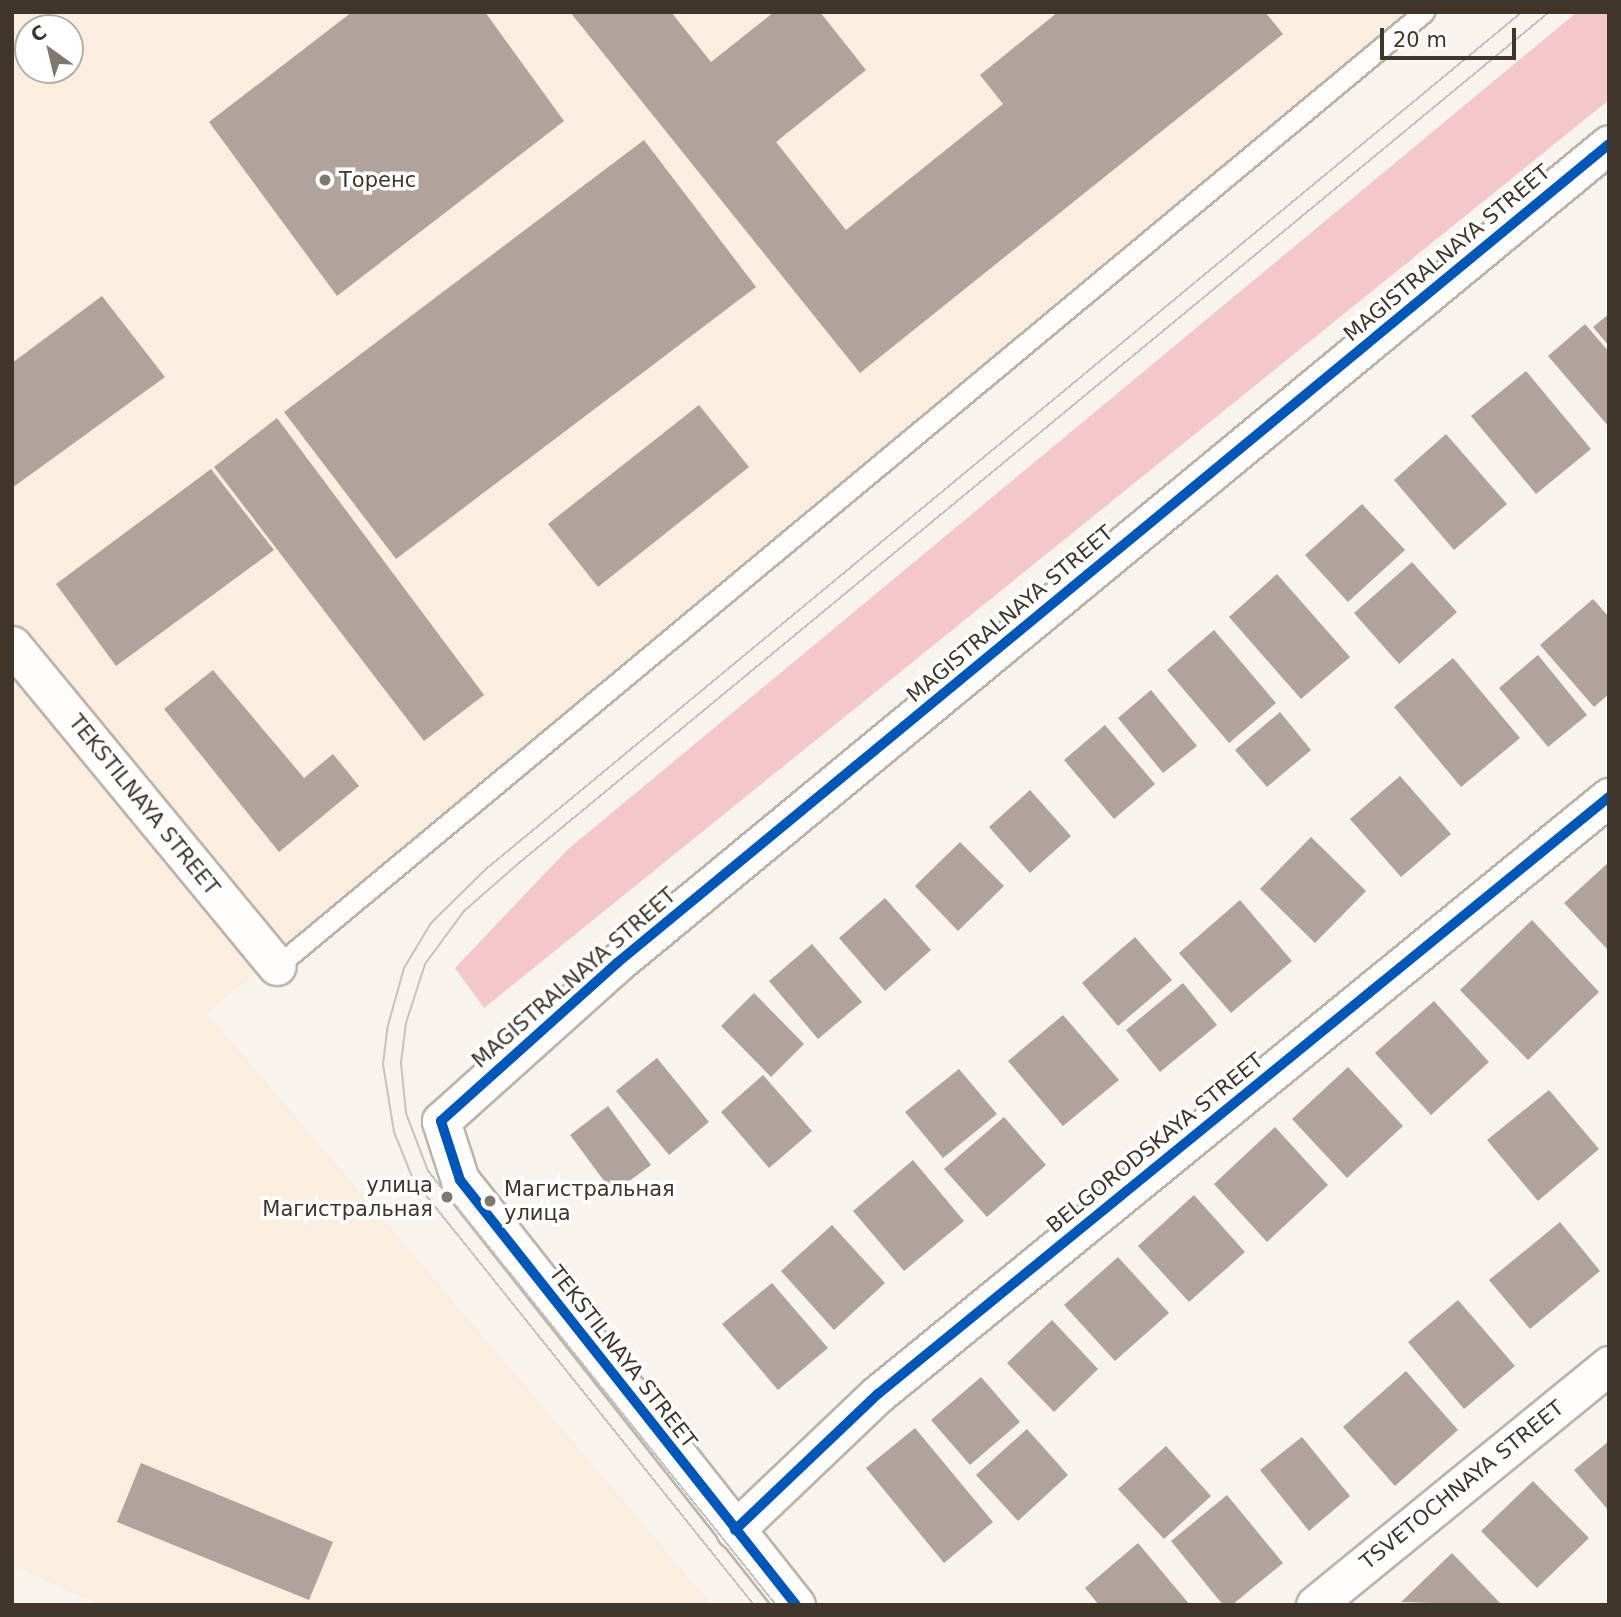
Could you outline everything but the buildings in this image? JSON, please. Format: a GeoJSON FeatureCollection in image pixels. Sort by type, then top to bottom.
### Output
{"type":"FeatureCollection","features":[{"type":"Feature","properties":{"kind":"street","name":"MAGISTRALNAYA STREET"},"geometry":{"type":"LineString","coordinates":[[441,1121],[617,963],[1609,144]]}},
{"type":"Feature","properties":{"kind":"street","name":"TEKSTILNAYA STREET"},"geometry":{"type":"LineString","coordinates":[[12,645],[276,966]]}},
{"type":"Feature","properties":{"kind":"street","name":"BELGORODSKAYA STREET"},"geometry":{"type":"LineString","coordinates":[[736,1531],[878,1394],[1609,797]]}},
{"type":"Feature","properties":{"kind":"street","name":"TEKSTILNAYA STREET"},"geometry":{"type":"LineString","coordinates":[[441,1121],[460,1180],[796,1605]]}},
{"type":"Feature","properties":{"kind":"street","name":"TSVETOCHNAYA STREET"},"geometry":{"type":"LineString","coordinates":[[1315,1605],[1609,1365]]}},
{"type":"Feature","properties":{"kind":"lane"},"geometry":{"type":"LineString","coordinates":[[276,966],[1424,12]]}},
{"type":"Feature","properties":{"kind":"shaded area"},"geometry":{"type":"Polygon","coordinates":[[[12,12],[1414,12],[207,1013],[712,1605],[100,1605],[12,1565],[12,12]]]}},
{"type":"Feature","properties":{"kind":"shaded area"},"geometry":{"type":"Polygon","coordinates":[[[1577,12],[1609,12],[1609,100],[484,1008],[455,968],[567,850],[1577,12]]]}},
{"type":"Feature","properties":{"kind":"tram line"},"geometry":{"type":"LineString","coordinates":[[754,1605],[413,1179],[394,1132],[383,1064],[387,1029],[404,968],[431,923],[486,869],[1522,12]]}},
{"type":"Feature","properties":{"kind":"tram line"},"geometry":{"type":"LineString","coordinates":[[776,1605],[428,1171],[406,1113],[401,1063],[406,1023],[425,964],[464,911],[519,863],[1549,12]]}},
{"type":"Feature","properties":{"kind":"cycle path"},"geometry":{"type":"LineString","coordinates":[[796,1605],[460,1180],[441,1121],[617,963],[1609,144]]}},
{"type":"Feature","properties":{"kind":"cycle path"},"geometry":{"type":"LineString","coordinates":[[735,1530],[878,1394],[1609,797]]}},
{"type":"Feature","properties":{"kind":"place","name":"Торенс"},"geometry":{"type":"Point","coordinates":[325,180]}},
{"type":"Feature","properties":{"kind":"place","name":"улица Магистральная"},"geometry":{"type":"Point","coordinates":[447,1197]}},
{"type":"Feature","properties":{"kind":"place","name":"Магистральная улица"},"geometry":{"type":"Point","coordinates":[490,1201]}}]}
